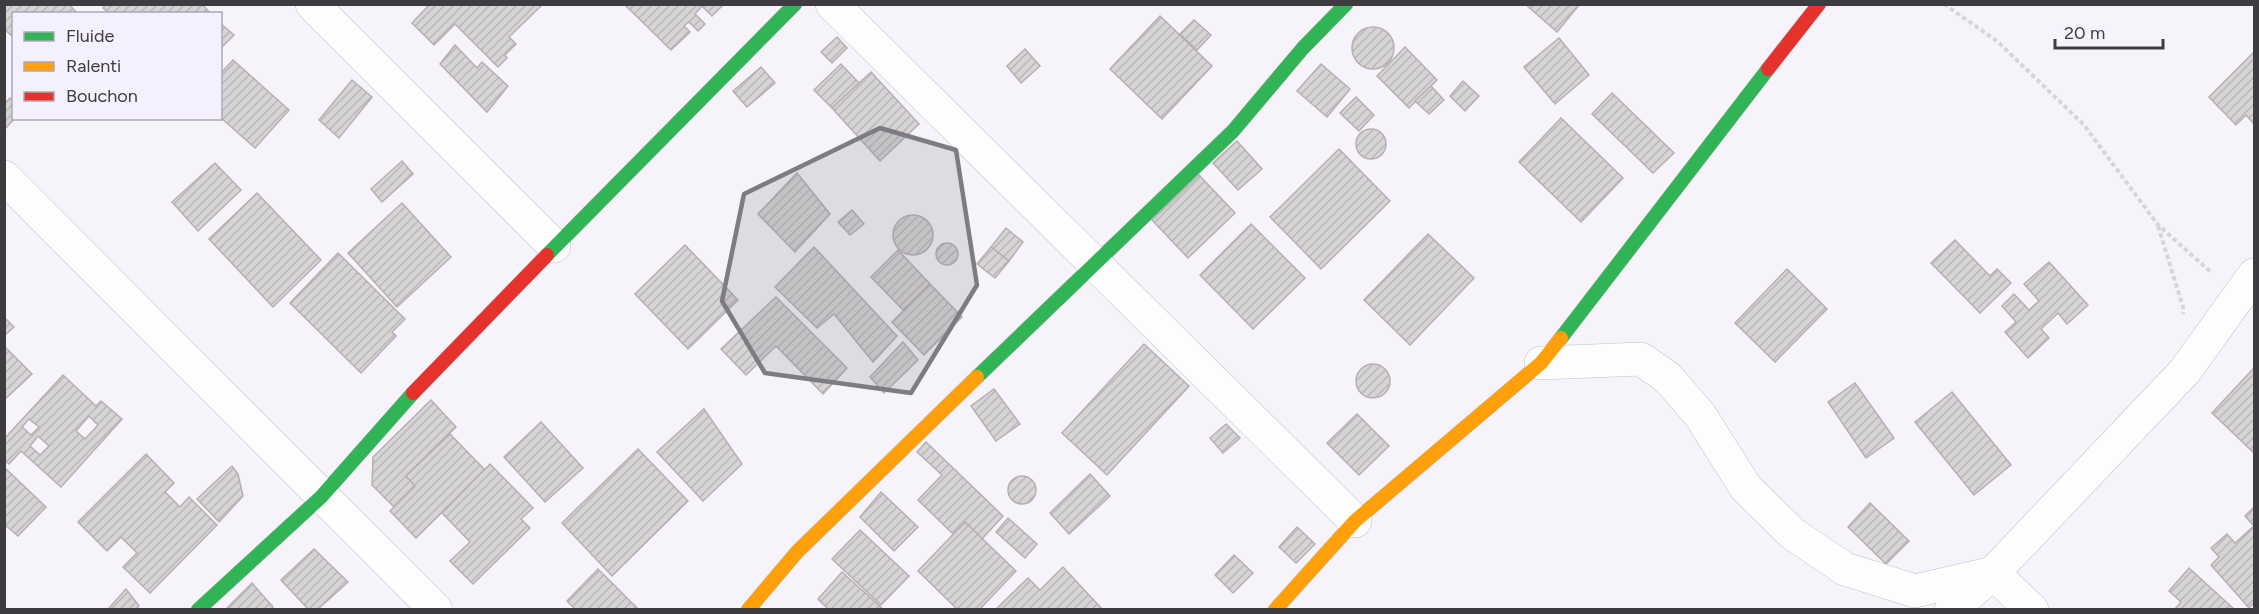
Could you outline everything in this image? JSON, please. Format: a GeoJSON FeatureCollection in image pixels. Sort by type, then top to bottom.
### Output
{"type":"FeatureCollection","features":[{"type":"Feature","properties":{"kind":"street"},"geometry":{"type":"LineString","coordinates":[[312,4],[554,246]]}},
{"type":"Feature","properties":{"kind":"street"},"geometry":{"type":"LineString","coordinates":[[198,609],[321,497],[432,371],[795,4]]}},
{"type":"Feature","properties":{"kind":"street"},"geometry":{"type":"LineString","coordinates":[[832,4],[1355,521]]}},
{"type":"Feature","properties":{"kind":"street"},"geometry":{"type":"LineString","coordinates":[[748,609],[797,552],[1233,131],[1303,48],[1346,4]]}},
{"type":"Feature","properties":{"kind":"street"},"geometry":{"type":"LineString","coordinates":[[1275,609],[1355,521],[1541,363],[1819,4]]}},
{"type":"Feature","properties":{"kind":"street"},"geometry":{"type":"LineString","coordinates":[[4,177],[321,497],[436,609]]}},
{"type":"Feature","properties":{"kind":"street"},"geometry":{"type":"LineString","coordinates":[[1951,609],[1993,573],[2185,371],[2247,286]]}},
{"type":"Feature","properties":{"kind":"street"},"geometry":{"type":"LineString","coordinates":[[1541,363],[1641,359],[1668,378],[1700,415],[1746,488],[1793,534],[1845,569],[1915,591],[1993,573]]}},
{"type":"Feature","properties":{"kind":"street"},"geometry":{"type":"LineString","coordinates":[[1993,573],[2032,609]]}},
{"type":"Feature","properties":{"kind":"path"},"geometry":{"type":"LineString","coordinates":[[1944,4],[1997,41],[2084,125],[2158,225],[2247,286]]}},
{"type":"Feature","properties":{"kind":"path"},"geometry":{"type":"LineString","coordinates":[[2158,225],[2183,307],[2183,318]]}},
{"type":"Feature","properties":{"kind":"highlighted area"},"geometry":{"type":"Polygon","coordinates":[[[880,128],[956,150],[977,285],[911,393],[765,373],[722,301],[744,194],[880,128]]]}},
{"type":"Feature","properties":{"kind":"building"},"geometry":{"type":"Polygon","coordinates":[[[4,4],[69,4],[76,12],[12,12],[12,36],[4,29],[4,4]]]}},
{"type":"Feature","properties":{"kind":"building"},"geometry":{"type":"Polygon","coordinates":[[[106,4],[202,4],[209,12],[108,12],[103,8],[106,4]]]}},
{"type":"Feature","properties":{"kind":"building"},"geometry":{"type":"Polygon","coordinates":[[[430,4],[539,4],[541,6],[509,37],[516,44],[505,55],[507,58],[498,67],[455,24],[434,45],[412,23],[430,4]]]}},
{"type":"Feature","properties":{"kind":"building"},"geometry":{"type":"Polygon","coordinates":[[[624,4],[724,4],[712,16],[702,6],[695,14],[705,24],[698,31],[689,22],[684,26],[690,32],[671,50],[624,4]]]}},
{"type":"Feature","properties":{"kind":"building"},"geometry":{"type":"Polygon","coordinates":[[[1525,4],[1580,4],[1557,32],[1525,4]]]}},
{"type":"Feature","properties":{"kind":"building"},"geometry":{"type":"Polygon","coordinates":[[[1160,16],[1212,66],[1162,119],[1110,69],[1160,16]]]}},
{"type":"Feature","properties":{"kind":"building"},"geometry":{"type":"Polygon","coordinates":[[[1194,20],[1211,35],[1197,50],[1180,34],[1194,20]]]}},
{"type":"Feature","properties":{"kind":"building"},"geometry":{"type":"Polygon","coordinates":[[[222,25],[234,35],[222,47],[222,25]]]}},
{"type":"Feature","properties":{"kind":"building"},"geometry":{"type":"Polygon","coordinates":[[[1373,27],[1388,33],[1394,48],[1388,63],[1373,69],[1358,63],[1352,48],[1358,33],[1373,27]]]}},
{"type":"Feature","properties":{"kind":"building"},"geometry":{"type":"Polygon","coordinates":[[[837,37],[847,48],[832,63],[821,52],[837,37]]]}},
{"type":"Feature","properties":{"kind":"building"},"geometry":{"type":"Polygon","coordinates":[[[1559,38],[1589,75],[1555,104],[1524,67],[1559,38]]]}},
{"type":"Feature","properties":{"kind":"building"},"geometry":{"type":"Polygon","coordinates":[[[455,45],[477,68],[482,62],[508,86],[487,112],[440,64],[455,45]]]}},
{"type":"Feature","properties":{"kind":"building"},"geometry":{"type":"Polygon","coordinates":[[[1405,47],[1437,80],[1409,108],[1377,76],[1405,47]]]}},
{"type":"Feature","properties":{"kind":"building"},"geometry":{"type":"Polygon","coordinates":[[[1025,49],[1040,66],[1021,83],[1007,66],[1025,49]]]}},
{"type":"Feature","properties":{"kind":"building"},"geometry":{"type":"Polygon","coordinates":[[[2254,52],[2254,124],[2246,115],[2236,125],[2209,97],[2254,52]]]}},
{"type":"Feature","properties":{"kind":"building"},"geometry":{"type":"Polygon","coordinates":[[[233,60],[289,110],[255,148],[222,119],[222,72],[233,60]]]}},
{"type":"Feature","properties":{"kind":"building"},"geometry":{"type":"Polygon","coordinates":[[[841,64],[859,83],[832,108],[814,90],[841,64]]]}},
{"type":"Feature","properties":{"kind":"building"},"geometry":{"type":"Polygon","coordinates":[[[1321,64],[1350,89],[1327,117],[1297,91],[1321,64]]]}},
{"type":"Feature","properties":{"kind":"building"},"geometry":{"type":"Polygon","coordinates":[[[761,67],[775,83],[747,107],[733,91],[761,67]]]}},
{"type":"Feature","properties":{"kind":"building"},"geometry":{"type":"Polygon","coordinates":[[[871,72],[919,124],[880,161],[832,108],[871,72]]]}},
{"type":"Feature","properties":{"kind":"building"},"geometry":{"type":"Polygon","coordinates":[[[352,80],[372,97],[339,138],[319,120],[352,80]]]}},
{"type":"Feature","properties":{"kind":"building"},"geometry":{"type":"Polygon","coordinates":[[[1463,81],[1479,96],[1465,111],[1450,96],[1463,81]]]}},
{"type":"Feature","properties":{"kind":"building"},"geometry":{"type":"Polygon","coordinates":[[[1431,86],[1444,100],[1429,114],[1415,101],[1431,86]]]}},
{"type":"Feature","properties":{"kind":"building"},"geometry":{"type":"Polygon","coordinates":[[[1612,93],[1674,153],[1653,173],[1592,114],[1612,93]]]}},
{"type":"Feature","properties":{"kind":"building"},"geometry":{"type":"Polygon","coordinates":[[[1356,97],[1374,115],[1359,131],[1340,113],[1356,97]]]}},
{"type":"Feature","properties":{"kind":"building"},"geometry":{"type":"Polygon","coordinates":[[[10,98],[12,100],[13,120],[4,130],[4,104],[10,98]]]}},
{"type":"Feature","properties":{"kind":"building"},"geometry":{"type":"Polygon","coordinates":[[[1561,118],[1623,178],[1581,222],[1519,162],[1561,118]]]}},
{"type":"Feature","properties":{"kind":"building"},"geometry":{"type":"Polygon","coordinates":[[[1371,129],[1382,133],[1386,144],[1382,155],[1371,159],[1360,155],[1356,144],[1360,133],[1371,129]]]}},
{"type":"Feature","properties":{"kind":"building"},"geometry":{"type":"Polygon","coordinates":[[[1237,141],[1262,169],[1238,190],[1213,163],[1237,141]]]}},
{"type":"Feature","properties":{"kind":"building"},"geometry":{"type":"Polygon","coordinates":[[[1339,149],[1390,201],[1321,269],[1270,217],[1339,149]]]}},
{"type":"Feature","properties":{"kind":"building"},"geometry":{"type":"Polygon","coordinates":[[[402,161],[413,174],[382,202],[371,189],[402,161]]]}},
{"type":"Feature","properties":{"kind":"building"},"geometry":{"type":"Polygon","coordinates":[[[215,163],[241,190],[198,231],[172,202],[215,163]]]}},
{"type":"Feature","properties":{"kind":"building"},"geometry":{"type":"Polygon","coordinates":[[[797,173],[830,214],[795,252],[758,214],[797,173]]]}},
{"type":"Feature","properties":{"kind":"building"},"geometry":{"type":"Polygon","coordinates":[[[1199,175],[1235,213],[1188,258],[1152,220],[1199,175]]]}},
{"type":"Feature","properties":{"kind":"building"},"geometry":{"type":"Polygon","coordinates":[[[257,193],[321,260],[273,307],[209,239],[257,193]]]}},
{"type":"Feature","properties":{"kind":"building"},"geometry":{"type":"Polygon","coordinates":[[[402,203],[451,257],[397,307],[348,253],[402,203]]]}},
{"type":"Feature","properties":{"kind":"building"},"geometry":{"type":"Polygon","coordinates":[[[852,210],[864,224],[850,235],[838,222],[852,210]]]}},
{"type":"Feature","properties":{"kind":"building"},"geometry":{"type":"Polygon","coordinates":[[[913,215],[921,216],[927,221],[932,227],[932,243],[927,249],[921,254],[913,255],[905,254],[899,249],[894,243],[893,235],[894,227],[899,221],[905,216],[913,215]]]}},
{"type":"Feature","properties":{"kind":"building"},"geometry":{"type":"Polygon","coordinates":[[[1251,224],[1305,278],[1253,329],[1200,275],[1251,224]]]}},
{"type":"Feature","properties":{"kind":"building"},"geometry":{"type":"Polygon","coordinates":[[[1006,228],[1023,242],[1009,261],[991,247],[1006,228]]]}},
{"type":"Feature","properties":{"kind":"building"},"geometry":{"type":"Polygon","coordinates":[[[1428,234],[1474,278],[1410,345],[1364,300],[1428,234]]]}},
{"type":"Feature","properties":{"kind":"building"},"geometry":{"type":"Polygon","coordinates":[[[1955,240],[1990,276],[1997,269],[2011,283],[1980,313],[1931,263],[1955,240]]]}},
{"type":"Feature","properties":{"kind":"building"},"geometry":{"type":"Polygon","coordinates":[[[947,243],[955,246],[958,254],[955,262],[947,265],[939,262],[936,254],[939,246],[947,243]]]}},
{"type":"Feature","properties":{"kind":"building"},"geometry":{"type":"Polygon","coordinates":[[[685,245],[738,300],[688,349],[635,294],[685,245]]]}},
{"type":"Feature","properties":{"kind":"building"},"geometry":{"type":"Polygon","coordinates":[[[814,247],[897,336],[873,362],[834,314],[817,328],[775,287],[814,247]]]}},
{"type":"Feature","properties":{"kind":"building"},"geometry":{"type":"Polygon","coordinates":[[[991,247],[1009,261],[995,278],[977,264],[991,247]]]}},
{"type":"Feature","properties":{"kind":"building"},"geometry":{"type":"Polygon","coordinates":[[[898,250],[930,284],[903,310],[871,277],[898,250]]]}},
{"type":"Feature","properties":{"kind":"building"},"geometry":{"type":"Polygon","coordinates":[[[338,253],[405,319],[392,332],[396,336],[361,373],[290,303],[338,253]]]}},
{"type":"Feature","properties":{"kind":"building"},"geometry":{"type":"Polygon","coordinates":[[[2049,262],[2088,305],[2067,324],[2058,313],[2041,329],[2049,338],[2028,358],[2005,332],[2016,322],[2002,306],[2014,294],[2029,310],[2039,301],[2024,284],[2049,262]]]}},
{"type":"Feature","properties":{"kind":"building"},"geometry":{"type":"Polygon","coordinates":[[[1787,269],[1827,309],[1775,362],[1735,323],[1787,269]]]}},
{"type":"Feature","properties":{"kind":"building"},"geometry":{"type":"Polygon","coordinates":[[[930,284],[962,317],[924,355],[892,322],[930,284]]]}},
{"type":"Feature","properties":{"kind":"building"},"geometry":{"type":"Polygon","coordinates":[[[776,297],[847,368],[823,394],[776,346],[746,375],[721,349],[776,297]]]}},
{"type":"Feature","properties":{"kind":"building"},"geometry":{"type":"Polygon","coordinates":[[[4,317],[14,327],[4,336],[4,317]]]}},
{"type":"Feature","properties":{"kind":"building"},"geometry":{"type":"Polygon","coordinates":[[[903,342],[918,360],[884,393],[870,377],[903,342]]]}},
{"type":"Feature","properties":{"kind":"building"},"geometry":{"type":"Polygon","coordinates":[[[1144,344],[1189,386],[1107,475],[1062,433],[1144,344]]]}},
{"type":"Feature","properties":{"kind":"building"},"geometry":{"type":"Polygon","coordinates":[[[4,346],[32,374],[4,400],[4,346]]]}},
{"type":"Feature","properties":{"kind":"building"},"geometry":{"type":"Polygon","coordinates":[[[1373,364],[1385,369],[1390,381],[1385,393],[1373,398],[1361,393],[1356,381],[1361,369],[1373,364]]]}},
{"type":"Feature","properties":{"kind":"building"},"geometry":{"type":"Polygon","coordinates":[[[2254,368],[2254,453],[2212,413],[2254,368]]]}},
{"type":"Feature","properties":{"kind":"building"},"geometry":{"type":"Polygon","coordinates":[[[63,375],[96,406],[101,401],[122,419],[61,487],[21,451],[9,464],[4,460],[4,439],[63,375]],[[89,416],[76,431],[85,439],[98,425],[89,416]],[[29,419],[22,427],[31,435],[39,427],[29,419]],[[38,436],[30,446],[40,455],[49,446],[38,436]]]}},
{"type":"Feature","properties":{"kind":"building"},"geometry":{"type":"Polygon","coordinates":[[[1855,383],[1894,438],[1866,458],[1828,402],[1855,383]]]}},
{"type":"Feature","properties":{"kind":"building"},"geometry":{"type":"Polygon","coordinates":[[[994,389],[1020,424],[996,441],[971,406],[994,389]]]}},
{"type":"Feature","properties":{"kind":"building"},"geometry":{"type":"Polygon","coordinates":[[[1952,392],[2011,465],[1974,495],[1915,422],[1952,392]]]}},
{"type":"Feature","properties":{"kind":"building"},"geometry":{"type":"Polygon","coordinates":[[[431,400],[456,427],[406,476],[415,486],[394,507],[372,485],[373,457],[431,400]]]}},
{"type":"Feature","properties":{"kind":"building"},"geometry":{"type":"Polygon","coordinates":[[[704,409],[742,464],[703,501],[657,452],[704,409]]]}},
{"type":"Feature","properties":{"kind":"building"},"geometry":{"type":"Polygon","coordinates":[[[1357,414],[1389,446],[1359,475],[1327,443],[1357,414]]]}},
{"type":"Feature","properties":{"kind":"building"},"geometry":{"type":"Polygon","coordinates":[[[541,422],[583,468],[545,502],[504,457],[541,422]]]}},
{"type":"Feature","properties":{"kind":"building"},"geometry":{"type":"Polygon","coordinates":[[[1226,424],[1240,438],[1223,453],[1210,438],[1226,424]]]}},
{"type":"Feature","properties":{"kind":"building"},"geometry":{"type":"Polygon","coordinates":[[[450,434],[485,470],[416,538],[390,511],[415,486],[406,476],[450,434]]]}},
{"type":"Feature","properties":{"kind":"building"},"geometry":{"type":"Polygon","coordinates":[[[926,442],[1003,516],[982,539],[965,522],[953,534],[918,500],[942,475],[917,452],[926,442]]]}},
{"type":"Feature","properties":{"kind":"building"},"geometry":{"type":"Polygon","coordinates":[[[638,449],[688,501],[612,576],[562,523],[638,449]]]}},
{"type":"Feature","properties":{"kind":"building"},"geometry":{"type":"Polygon","coordinates":[[[146,454],[174,483],[165,492],[180,507],[189,497],[217,525],[150,593],[123,567],[137,553],[121,537],[107,551],[78,522],[146,454]]]}},
{"type":"Feature","properties":{"kind":"building"},"geometry":{"type":"Polygon","coordinates":[[[490,464],[533,508],[521,519],[530,528],[473,584],[450,561],[470,542],[442,513],[490,464]]]}},
{"type":"Feature","properties":{"kind":"building"},"geometry":{"type":"Polygon","coordinates":[[[232,466],[238,474],[243,496],[219,522],[197,499],[232,466]]]}},
{"type":"Feature","properties":{"kind":"building"},"geometry":{"type":"Polygon","coordinates":[[[4,467],[46,507],[18,536],[4,524],[4,467]]]}},
{"type":"Feature","properties":{"kind":"building"},"geometry":{"type":"Polygon","coordinates":[[[1090,474],[1110,496],[1069,534],[1050,513],[1090,474]]]}},
{"type":"Feature","properties":{"kind":"building"},"geometry":{"type":"Polygon","coordinates":[[[1022,476],[1032,480],[1036,490],[1032,500],[1022,504],[1012,500],[1008,490],[1012,480],[1022,476]]]}},
{"type":"Feature","properties":{"kind":"building"},"geometry":{"type":"Polygon","coordinates":[[[881,492],[918,527],[894,551],[860,517],[881,492]]]}},
{"type":"Feature","properties":{"kind":"building"},"geometry":{"type":"Polygon","coordinates":[[[1870,503],[1909,541],[1886,564],[1848,527],[1870,503]]]}},
{"type":"Feature","properties":{"kind":"building"},"geometry":{"type":"Polygon","coordinates":[[[2254,507],[2254,526],[2245,516],[2254,507]]]}},
{"type":"Feature","properties":{"kind":"building"},"geometry":{"type":"Polygon","coordinates":[[[1008,518],[1037,544],[1025,558],[996,532],[1008,518]]]}},
{"type":"Feature","properties":{"kind":"building"},"geometry":{"type":"Polygon","coordinates":[[[965,522],[1016,571],[979,610],[958,610],[918,571],[965,522]]]}},
{"type":"Feature","properties":{"kind":"building"},"geometry":{"type":"Polygon","coordinates":[[[2254,526],[2254,603],[2249,608],[2211,565],[2219,557],[2211,548],[2227,534],[2235,543],[2254,526]]]}},
{"type":"Feature","properties":{"kind":"building"},"geometry":{"type":"Polygon","coordinates":[[[1297,527],[1315,544],[1296,563],[1279,547],[1297,527]]]}},
{"type":"Feature","properties":{"kind":"building"},"geometry":{"type":"Polygon","coordinates":[[[860,530],[909,576],[881,605],[832,559],[860,530]]]}},
{"type":"Feature","properties":{"kind":"building"},"geometry":{"type":"Polygon","coordinates":[[[314,549],[348,582],[317,610],[309,610],[281,580],[314,549]]]}},
{"type":"Feature","properties":{"kind":"building"},"geometry":{"type":"Polygon","coordinates":[[[1234,555],[1253,573],[1233,593],[1215,575],[1234,555]]]}},
{"type":"Feature","properties":{"kind":"building"},"geometry":{"type":"Polygon","coordinates":[[[1063,567],[1103,610],[995,610],[1028,578],[1040,590],[1063,567]]]}},
{"type":"Feature","properties":{"kind":"building"},"geometry":{"type":"Polygon","coordinates":[[[2189,568],[2235,610],[2174,610],[2181,602],[2169,591],[2189,568]]]}},
{"type":"Feature","properties":{"kind":"building"},"geometry":{"type":"Polygon","coordinates":[[[598,569],[639,610],[576,610],[567,601],[598,569]]]}},
{"type":"Feature","properties":{"kind":"building"},"geometry":{"type":"Polygon","coordinates":[[[842,572],[884,610],[829,610],[818,599],[842,572]]]}},
{"type":"Feature","properties":{"kind":"building"},"geometry":{"type":"Polygon","coordinates":[[[252,583],[273,607],[270,610],[225,610],[252,583]]]}},
{"type":"Feature","properties":{"kind":"building"},"geometry":{"type":"Polygon","coordinates":[[[126,589],[139,606],[135,610],[110,610],[109,608],[126,589]]]}},
{"type":"Feature","properties":{"kind":"traffic: fast"},"geometry":{"type":"LineString","coordinates":[[547,255],[795,4]]}},
{"type":"Feature","properties":{"kind":"traffic: fast"},"geometry":{"type":"LineString","coordinates":[[977,377],[1233,131],[1303,48],[1346,4]]}},
{"type":"Feature","properties":{"kind":"traffic: fast"},"geometry":{"type":"LineString","coordinates":[[1561,338],[1768,69]]}},
{"type":"Feature","properties":{"kind":"traffic: fast"},"geometry":{"type":"LineString","coordinates":[[198,610],[321,497],[413,393]]}},
{"type":"Feature","properties":{"kind":"traffic: slow"},"geometry":{"type":"LineString","coordinates":[[1275,610],[1355,521],[1541,363],[1561,338]]}},
{"type":"Feature","properties":{"kind":"traffic: slow"},"geometry":{"type":"LineString","coordinates":[[748,610],[797,552],[977,377]]}},
{"type":"Feature","properties":{"kind":"traffic: jam"},"geometry":{"type":"LineString","coordinates":[[1768,69],[1819,4]]}},
{"type":"Feature","properties":{"kind":"traffic: jam"},"geometry":{"type":"LineString","coordinates":[[413,393],[547,255]]}}]}
